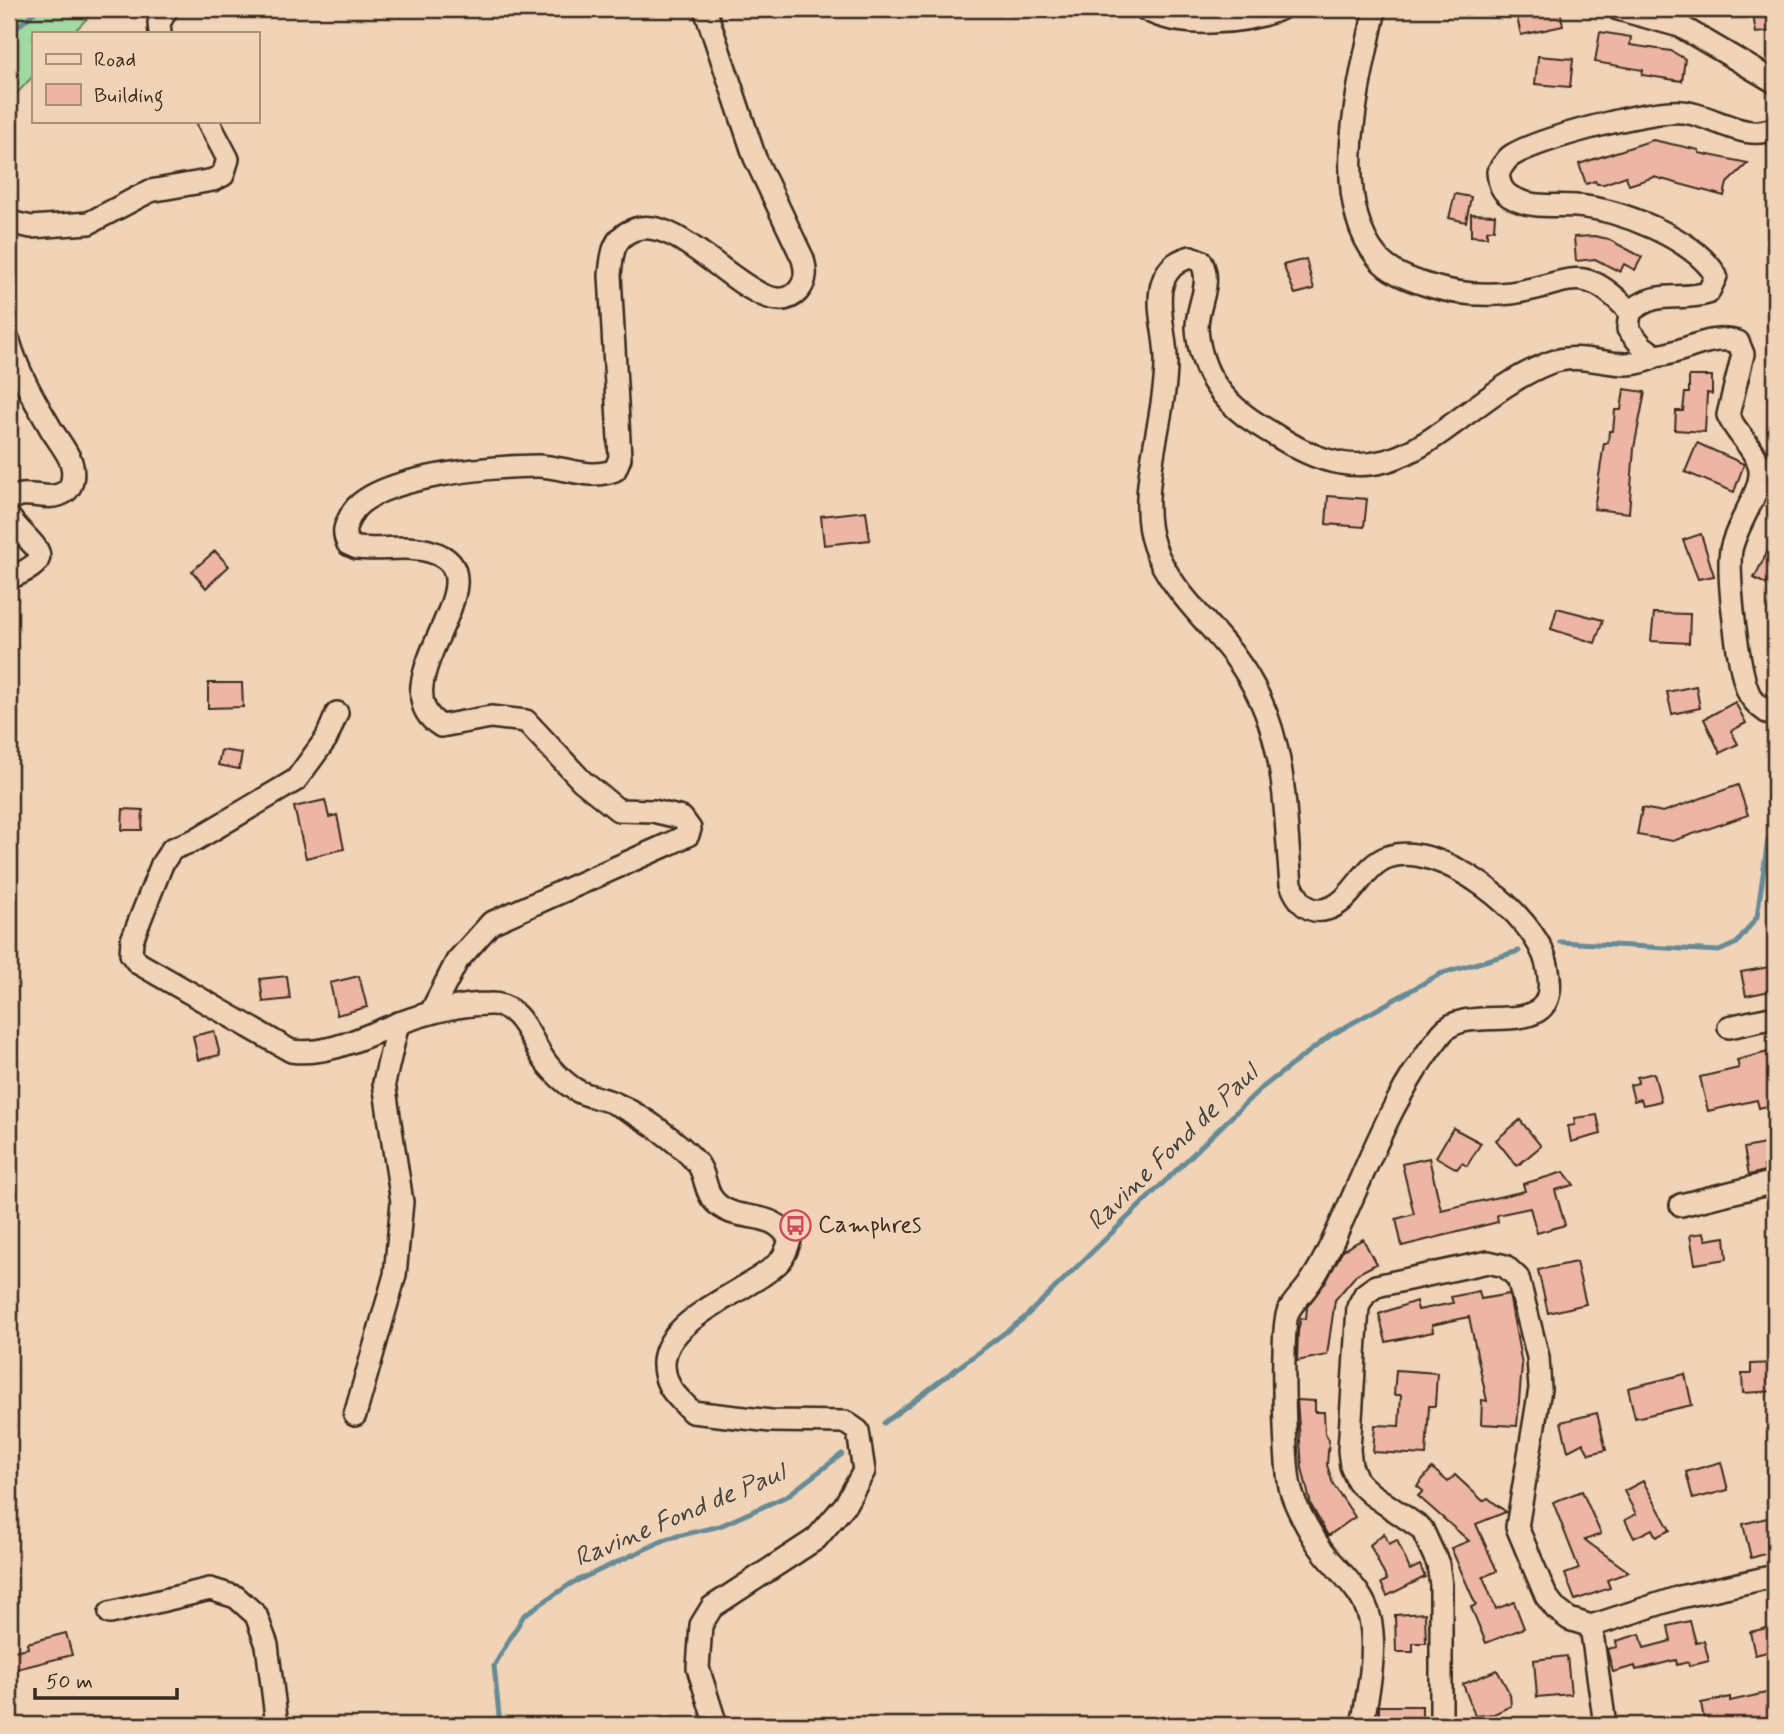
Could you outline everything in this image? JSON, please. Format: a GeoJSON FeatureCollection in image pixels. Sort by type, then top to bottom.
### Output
{"type":"FeatureCollection","features":[{"type":"Feature","properties":{"kind":"street"},"geometry":{"type":"LineString","coordinates":[[160,32],[159,23],[167,9]]}},
{"type":"Feature","properties":{"kind":"street"},"geometry":{"type":"LineString","coordinates":[[431,1012],[457,961],[491,923],[669,844],[688,835],[690,829],[682,818],[653,811],[618,810],[582,781],[526,721],[491,717],[441,726],[433,721],[427,713],[422,684],[426,667],[457,593],[457,574],[449,561],[432,552],[357,548],[348,544],[344,528],[354,510],[370,494],[414,480],[537,466],[593,475],[615,470],[620,458],[610,275],[612,251],[618,239],[628,232],[656,227],[677,235],[765,297],[787,297],[801,287],[806,275],[803,259],[755,158],[705,9]]}},
{"type":"Feature","properties":{"kind":"street"},"geometry":{"type":"LineString","coordinates":[[1145,9],[1168,19],[1197,23],[1268,14],[1280,9]]}},
{"type":"Feature","properties":{"kind":"street"},"geometry":{"type":"LineString","coordinates":[[1375,9],[1355,108],[1352,172],[1359,223],[1377,257],[1407,279],[1450,292],[1493,294],[1530,290],[1566,280],[1586,280],[1603,285],[1630,312]]}},
{"type":"Feature","properties":{"kind":"street"},"geometry":{"type":"LineString","coordinates":[[1618,9],[1680,26],[1775,82]]}},
{"type":"Feature","properties":{"kind":"street"},"geometry":{"type":"LineString","coordinates":[[1656,356],[1642,346],[1628,329],[1630,312],[1643,300],[1663,295],[1689,298],[1708,293],[1716,276],[1708,262],[1690,249],[1626,216],[1576,206],[1528,204],[1510,197],[1500,186],[1498,172],[1509,157],[1531,146],[1661,111],[1685,112],[1744,131],[1768,132],[1775,128]]}},
{"type":"Feature","properties":{"kind":"street"},"geometry":{"type":"LineString","coordinates":[[9,222],[32,227],[89,223],[150,191],[213,180],[223,174],[228,159],[209,122]]}},
{"type":"Feature","properties":{"kind":"street"},"geometry":{"type":"LineString","coordinates":[[1362,1725],[1371,1650],[1367,1609],[1361,1597],[1317,1543],[1290,1487],[1284,1349],[1286,1316],[1320,1267],[1385,1119],[1443,1031],[1458,1022],[1522,1018],[1536,1012],[1545,1001],[1548,989],[1547,965],[1538,941],[1519,915],[1489,889],[1428,856],[1399,854],[1384,858],[1331,908],[1313,910],[1298,900],[1291,884],[1279,752],[1262,697],[1235,657],[1163,566],[1147,520],[1148,498],[1166,396],[1167,359],[1160,290],[1166,273],[1177,262],[1191,257],[1201,261],[1207,278],[1197,326],[1207,370],[1216,387],[1238,412],[1251,422],[1303,454],[1332,463],[1368,466],[1387,462],[1419,448],[1512,382],[1565,357],[1580,357],[1622,366],[1656,356],[1676,354],[1705,342],[1726,338],[1738,342],[1742,354],[1728,415],[1753,453],[1760,472],[1755,493],[1740,520],[1734,540],[1730,579],[1742,675],[1750,696],[1775,717]]}},
{"type":"Feature","properties":{"kind":"street"},"geometry":{"type":"LineString","coordinates":[[9,341],[30,392],[71,462],[72,477],[71,487],[64,493],[44,496],[22,493],[9,501]]}},
{"type":"Feature","properties":{"kind":"street"},"geometry":{"type":"LineString","coordinates":[[9,517],[37,550],[39,559],[35,567],[9,578]]}},
{"type":"Feature","properties":{"kind":"street"},"geometry":{"type":"LineString","coordinates":[[337,713],[326,739],[296,780],[195,840],[172,849],[162,864],[132,940],[131,954],[138,963],[291,1051],[313,1054],[431,1012],[491,1004],[508,1006],[526,1028],[546,1063],[576,1090],[617,1104],[680,1145],[700,1166],[705,1186],[714,1201],[728,1210],[776,1222],[790,1240],[782,1260],[681,1328],[666,1348],[665,1366],[670,1387],[692,1412],[771,1421],[845,1422],[858,1431],[864,1471],[845,1505],[816,1539],[712,1607],[701,1625],[698,1668],[716,1725]]}},
{"type":"Feature","properties":{"kind":"street"},"geometry":{"type":"LineString","coordinates":[[1729,1027],[1775,1017]]}},
{"type":"Feature","properties":{"kind":"street"},"geometry":{"type":"LineString","coordinates":[[355,1415],[395,1275],[402,1202],[384,1083],[398,1023]]}},
{"type":"Feature","properties":{"kind":"street"},"geometry":{"type":"LineString","coordinates":[[1681,1205],[1775,1182]]}},
{"type":"Feature","properties":{"kind":"street"},"geometry":{"type":"LineString","coordinates":[[1441,1725],[1441,1585],[1438,1564],[1422,1529],[1358,1482],[1349,1450],[1359,1307],[1365,1294],[1376,1286],[1488,1262],[1505,1266],[1518,1278],[1526,1298],[1541,1373],[1517,1527],[1551,1602],[1569,1619],[1591,1626],[1681,1597],[1775,1576]]}},
{"type":"Feature","properties":{"kind":"street"},"geometry":{"type":"LineString","coordinates":[[110,1613],[210,1589],[236,1597],[256,1615],[267,1645],[276,1725]]}},
{"type":"Feature","properties":{"kind":"street"},"geometry":{"type":"LineString","coordinates":[[1591,1626],[1605,1725]]}},
{"type":"Feature","properties":{"kind":"green space"},"geometry":{"type":"Polygon","coordinates":[[[9,9],[96,9],[74,32],[32,32],[32,77],[9,102],[9,9]]]}},
{"type":"Feature","properties":{"kind":"building"},"geometry":{"type":"Polygon","coordinates":[[[1515,9],[1560,9],[1563,26],[1521,35],[1515,9]]]}},
{"type":"Feature","properties":{"kind":"building"},"geometry":{"type":"Polygon","coordinates":[[[1752,9],[1775,9],[1775,31],[1756,33],[1752,9]]]}},
{"type":"Feature","properties":{"kind":"building"},"geometry":{"type":"Polygon","coordinates":[[[1600,32],[1631,37],[1630,45],[1671,51],[1685,59],[1682,81],[1642,75],[1643,70],[1595,62],[1600,32]]]}},
{"type":"Feature","properties":{"kind":"building"},"geometry":{"type":"Polygon","coordinates":[[[1538,56],[1573,59],[1570,87],[1535,84],[1538,56]]]}},
{"type":"Feature","properties":{"kind":"building"},"geometry":{"type":"Polygon","coordinates":[[[1653,140],[1748,163],[1727,183],[1724,196],[1654,177],[1629,185],[1626,176],[1604,184],[1597,184],[1595,181],[1586,184],[1579,164],[1653,140]]]}},
{"type":"Feature","properties":{"kind":"building"},"geometry":{"type":"Polygon","coordinates":[[[1455,194],[1471,197],[1466,222],[1449,218],[1455,194]]]}},
{"type":"Feature","properties":{"kind":"building"},"geometry":{"type":"Polygon","coordinates":[[[1471,214],[1495,215],[1494,229],[1487,231],[1487,237],[1471,236],[1471,214]]]}},
{"type":"Feature","properties":{"kind":"building"},"geometry":{"type":"Polygon","coordinates":[[[1595,236],[1608,239],[1642,257],[1635,270],[1624,264],[1620,272],[1595,259],[1576,261],[1574,237],[1595,236]]]}},
{"type":"Feature","properties":{"kind":"building"},"geometry":{"type":"Polygon","coordinates":[[[1306,259],[1314,289],[1295,294],[1283,265],[1306,259]]]}},
{"type":"Feature","properties":{"kind":"building"},"geometry":{"type":"Polygon","coordinates":[[[1689,376],[1712,376],[1712,394],[1707,393],[1705,432],[1675,430],[1676,411],[1683,411],[1685,393],[1689,393],[1689,376]]]}},
{"type":"Feature","properties":{"kind":"building"},"geometry":{"type":"Polygon","coordinates":[[[1624,389],[1645,392],[1634,448],[1629,513],[1594,509],[1604,443],[1608,443],[1609,431],[1613,431],[1615,410],[1621,410],[1624,389]]]}},
{"type":"Feature","properties":{"kind":"building"},"geometry":{"type":"Polygon","coordinates":[[[1697,443],[1744,464],[1734,492],[1685,472],[1697,443]]]}},
{"type":"Feature","properties":{"kind":"building"},"geometry":{"type":"Polygon","coordinates":[[[1328,496],[1367,499],[1364,527],[1326,524],[1328,496]]]}},
{"type":"Feature","properties":{"kind":"building"},"geometry":{"type":"Polygon","coordinates":[[[866,511],[870,540],[824,545],[821,516],[866,511]]]}},
{"type":"Feature","properties":{"kind":"building"},"geometry":{"type":"Polygon","coordinates":[[[1701,534],[1714,576],[1698,579],[1683,540],[1701,534]]]}},
{"type":"Feature","properties":{"kind":"building"},"geometry":{"type":"Polygon","coordinates":[[[1775,537],[1775,589],[1754,578],[1775,537]]]}},
{"type":"Feature","properties":{"kind":"building"},"geometry":{"type":"Polygon","coordinates":[[[215,551],[229,566],[206,588],[192,571],[215,551]]]}},
{"type":"Feature","properties":{"kind":"building"},"geometry":{"type":"Polygon","coordinates":[[[1557,608],[1603,620],[1595,643],[1551,629],[1557,608]]]}},
{"type":"Feature","properties":{"kind":"building"},"geometry":{"type":"Polygon","coordinates":[[[1654,613],[1690,614],[1689,643],[1651,641],[1654,613]]]}},
{"type":"Feature","properties":{"kind":"building"},"geometry":{"type":"Polygon","coordinates":[[[208,683],[242,683],[243,707],[208,708],[208,683]]]}},
{"type":"Feature","properties":{"kind":"building"},"geometry":{"type":"Polygon","coordinates":[[[1696,686],[1700,708],[1672,714],[1667,692],[1696,686]]]}},
{"type":"Feature","properties":{"kind":"building"},"geometry":{"type":"Polygon","coordinates":[[[1735,702],[1746,723],[1731,731],[1738,744],[1720,753],[1704,719],[1735,702]]]}},
{"type":"Feature","properties":{"kind":"building"},"geometry":{"type":"Polygon","coordinates":[[[221,750],[242,753],[239,769],[218,765],[221,750]]]}},
{"type":"Feature","properties":{"kind":"building"},"geometry":{"type":"Polygon","coordinates":[[[1738,785],[1748,815],[1673,841],[1637,835],[1642,808],[1663,812],[1738,785]]]}},
{"type":"Feature","properties":{"kind":"building"},"geometry":{"type":"Polygon","coordinates":[[[325,800],[329,817],[337,815],[344,849],[306,858],[294,807],[325,800]]]}},
{"type":"Feature","properties":{"kind":"building"},"geometry":{"type":"Polygon","coordinates":[[[123,809],[143,810],[142,830],[122,830],[123,809]]]}},
{"type":"Feature","properties":{"kind":"building"},"geometry":{"type":"Polygon","coordinates":[[[1775,966],[1775,990],[1746,996],[1741,972],[1775,966]]]}},
{"type":"Feature","properties":{"kind":"building"},"geometry":{"type":"Polygon","coordinates":[[[287,976],[290,999],[263,1002],[260,979],[287,976]]]}},
{"type":"Feature","properties":{"kind":"building"},"geometry":{"type":"Polygon","coordinates":[[[359,976],[367,1007],[337,1015],[330,983],[359,976]]]}},
{"type":"Feature","properties":{"kind":"building"},"geometry":{"type":"Polygon","coordinates":[[[214,1031],[220,1055],[198,1060],[193,1036],[214,1031]]]}},
{"type":"Feature","properties":{"kind":"building"},"geometry":{"type":"Polygon","coordinates":[[[1768,1052],[1775,1079],[1775,1104],[1759,1108],[1757,1100],[1708,1111],[1700,1077],[1739,1068],[1737,1060],[1768,1052]]]}},
{"type":"Feature","properties":{"kind":"building"},"geometry":{"type":"Polygon","coordinates":[[[1654,1073],[1661,1101],[1643,1105],[1641,1099],[1634,1101],[1630,1085],[1638,1083],[1637,1077],[1654,1073]]]}},
{"type":"Feature","properties":{"kind":"building"},"geometry":{"type":"Polygon","coordinates":[[[1597,1115],[1601,1134],[1571,1142],[1568,1126],[1575,1125],[1574,1118],[1597,1115]]]}},
{"type":"Feature","properties":{"kind":"building"},"geometry":{"type":"Polygon","coordinates":[[[1520,1120],[1541,1146],[1517,1166],[1496,1140],[1520,1120]]]}},
{"type":"Feature","properties":{"kind":"building"},"geometry":{"type":"Polygon","coordinates":[[[1453,1128],[1481,1143],[1467,1166],[1462,1163],[1457,1169],[1436,1157],[1453,1128]]]}},
{"type":"Feature","properties":{"kind":"building"},"geometry":{"type":"Polygon","coordinates":[[[1775,1142],[1775,1163],[1764,1166],[1765,1171],[1749,1175],[1744,1148],[1775,1142]]]}},
{"type":"Feature","properties":{"kind":"building"},"geometry":{"type":"Polygon","coordinates":[[[1429,1158],[1441,1210],[1525,1191],[1523,1184],[1564,1172],[1574,1185],[1555,1190],[1565,1225],[1537,1233],[1530,1208],[1497,1215],[1498,1222],[1402,1246],[1396,1219],[1414,1214],[1402,1164],[1429,1158]]]}},
{"type":"Feature","properties":{"kind":"building"},"geometry":{"type":"Polygon","coordinates":[[[1704,1233],[1706,1240],[1725,1237],[1727,1259],[1695,1264],[1690,1235],[1704,1233]]]}},
{"type":"Feature","properties":{"kind":"building"},"geometry":{"type":"Polygon","coordinates":[[[1363,1239],[1376,1264],[1357,1274],[1335,1300],[1327,1355],[1297,1361],[1301,1318],[1306,1319],[1307,1307],[1327,1280],[1343,1250],[1363,1239]]]}},
{"type":"Feature","properties":{"kind":"building"},"geometry":{"type":"Polygon","coordinates":[[[1576,1262],[1586,1304],[1548,1313],[1538,1270],[1576,1262]]]}},
{"type":"Feature","properties":{"kind":"building"},"geometry":{"type":"Polygon","coordinates":[[[1479,1291],[1481,1299],[1509,1294],[1522,1365],[1517,1426],[1481,1424],[1482,1400],[1487,1401],[1469,1317],[1432,1325],[1433,1332],[1386,1342],[1379,1314],[1416,1301],[1418,1310],[1453,1303],[1451,1297],[1479,1291]]]}},
{"type":"Feature","properties":{"kind":"building"},"geometry":{"type":"Polygon","coordinates":[[[1775,1363],[1775,1391],[1743,1393],[1742,1374],[1751,1374],[1751,1364],[1775,1363]]]}},
{"type":"Feature","properties":{"kind":"building"},"geometry":{"type":"Polygon","coordinates":[[[1396,1370],[1437,1373],[1435,1406],[1429,1406],[1426,1455],[1373,1452],[1375,1425],[1399,1426],[1401,1395],[1394,1395],[1396,1370]]]}},
{"type":"Feature","properties":{"kind":"building"},"geometry":{"type":"Polygon","coordinates":[[[1685,1374],[1692,1405],[1635,1418],[1628,1388],[1685,1374]]]}},
{"type":"Feature","properties":{"kind":"building"},"geometry":{"type":"Polygon","coordinates":[[[1297,1400],[1315,1401],[1315,1412],[1324,1412],[1325,1433],[1329,1440],[1327,1465],[1333,1484],[1355,1517],[1328,1536],[1311,1505],[1302,1468],[1297,1400]]]}},
{"type":"Feature","properties":{"kind":"building"},"geometry":{"type":"Polygon","coordinates":[[[1597,1413],[1606,1450],[1589,1454],[1583,1443],[1568,1451],[1561,1422],[1597,1413]]]}},
{"type":"Feature","properties":{"kind":"building"},"geometry":{"type":"Polygon","coordinates":[[[1721,1462],[1728,1490],[1693,1499],[1686,1472],[1721,1462]]]}},
{"type":"Feature","properties":{"kind":"building"},"geometry":{"type":"Polygon","coordinates":[[[1432,1468],[1448,1482],[1455,1475],[1483,1501],[1488,1498],[1506,1512],[1476,1524],[1497,1571],[1483,1577],[1496,1609],[1514,1602],[1524,1628],[1486,1643],[1471,1607],[1476,1605],[1451,1548],[1469,1541],[1418,1496],[1423,1491],[1417,1486],[1432,1468]]]}},
{"type":"Feature","properties":{"kind":"building"},"geometry":{"type":"Polygon","coordinates":[[[1643,1481],[1670,1530],[1656,1537],[1652,1529],[1634,1538],[1625,1520],[1636,1514],[1624,1491],[1643,1481]]]}},
{"type":"Feature","properties":{"kind":"building"},"geometry":{"type":"Polygon","coordinates":[[[1582,1491],[1601,1534],[1585,1540],[1629,1572],[1607,1580],[1610,1588],[1575,1600],[1565,1574],[1579,1569],[1553,1502],[1582,1491]]]}},
{"type":"Feature","properties":{"kind":"building"},"geometry":{"type":"Polygon","coordinates":[[[1771,1517],[1775,1551],[1751,1558],[1743,1524],[1771,1517]]]}},
{"type":"Feature","properties":{"kind":"building"},"geometry":{"type":"Polygon","coordinates":[[[1384,1533],[1389,1544],[1397,1540],[1410,1570],[1420,1565],[1425,1577],[1387,1596],[1381,1583],[1387,1580],[1370,1545],[1384,1533]]]}},
{"type":"Feature","properties":{"kind":"building"},"geometry":{"type":"Polygon","coordinates":[[[1425,1613],[1426,1643],[1413,1643],[1413,1652],[1396,1652],[1395,1615],[1425,1613]]]}},
{"type":"Feature","properties":{"kind":"building"},"geometry":{"type":"Polygon","coordinates":[[[1690,1621],[1696,1643],[1704,1641],[1709,1661],[1689,1666],[1688,1662],[1677,1665],[1676,1660],[1636,1670],[1635,1666],[1613,1672],[1607,1649],[1617,1647],[1616,1641],[1640,1634],[1644,1648],[1671,1641],[1668,1626],[1690,1621]]]}},
{"type":"Feature","properties":{"kind":"building"},"geometry":{"type":"Polygon","coordinates":[[[1775,1626],[1775,1650],[1755,1655],[1750,1632],[1775,1626]]]}},
{"type":"Feature","properties":{"kind":"building"},"geometry":{"type":"Polygon","coordinates":[[[66,1633],[72,1655],[9,1671],[9,1652],[28,1648],[27,1643],[66,1633]]]}},
{"type":"Feature","properties":{"kind":"building"},"geometry":{"type":"Polygon","coordinates":[[[1567,1656],[1571,1694],[1537,1697],[1534,1660],[1567,1656]]]}},
{"type":"Feature","properties":{"kind":"building"},"geometry":{"type":"Polygon","coordinates":[[[1497,1670],[1510,1694],[1511,1706],[1494,1714],[1475,1716],[1463,1684],[1497,1670]]]}},
{"type":"Feature","properties":{"kind":"building"},"geometry":{"type":"Polygon","coordinates":[[[1775,1691],[1775,1725],[1705,1725],[1701,1703],[1730,1697],[1730,1701],[1775,1691]]]}},
{"type":"Feature","properties":{"kind":"building"},"geometry":{"type":"Polygon","coordinates":[[[1379,1706],[1422,1706],[1422,1725],[1379,1725],[1379,1706]]]}},
{"type":"Feature","properties":{"kind":"waterway"},"geometry":{"type":"LineString","coordinates":[[9,34],[38,9]]}},
{"type":"Feature","properties":{"kind":"waterway","name":"Ravine Fond de Paul"},"geometry":{"type":"LineString","coordinates":[[1560,942],[1719,951],[1737,943],[1757,917],[1768,839],[1775,830]]}},
{"type":"Feature","properties":{"kind":"waterway","name":"Ravine Fond de Paul"},"geometry":{"type":"LineString","coordinates":[[884,1423],[1023,1319],[1259,1090],[1331,1035],[1440,974],[1519,951]]}},
{"type":"Feature","properties":{"kind":"waterway","name":"Ravine Fond de Paul"},"geometry":{"type":"LineString","coordinates":[[500,1725],[494,1666],[524,1615],[572,1583],[669,1538],[720,1526],[787,1496],[842,1454]]}},
{"type":"Feature","properties":{"kind":"place","name":"Camphres"},"geometry":{"type":"Point","coordinates":[795,1225]}}]}
